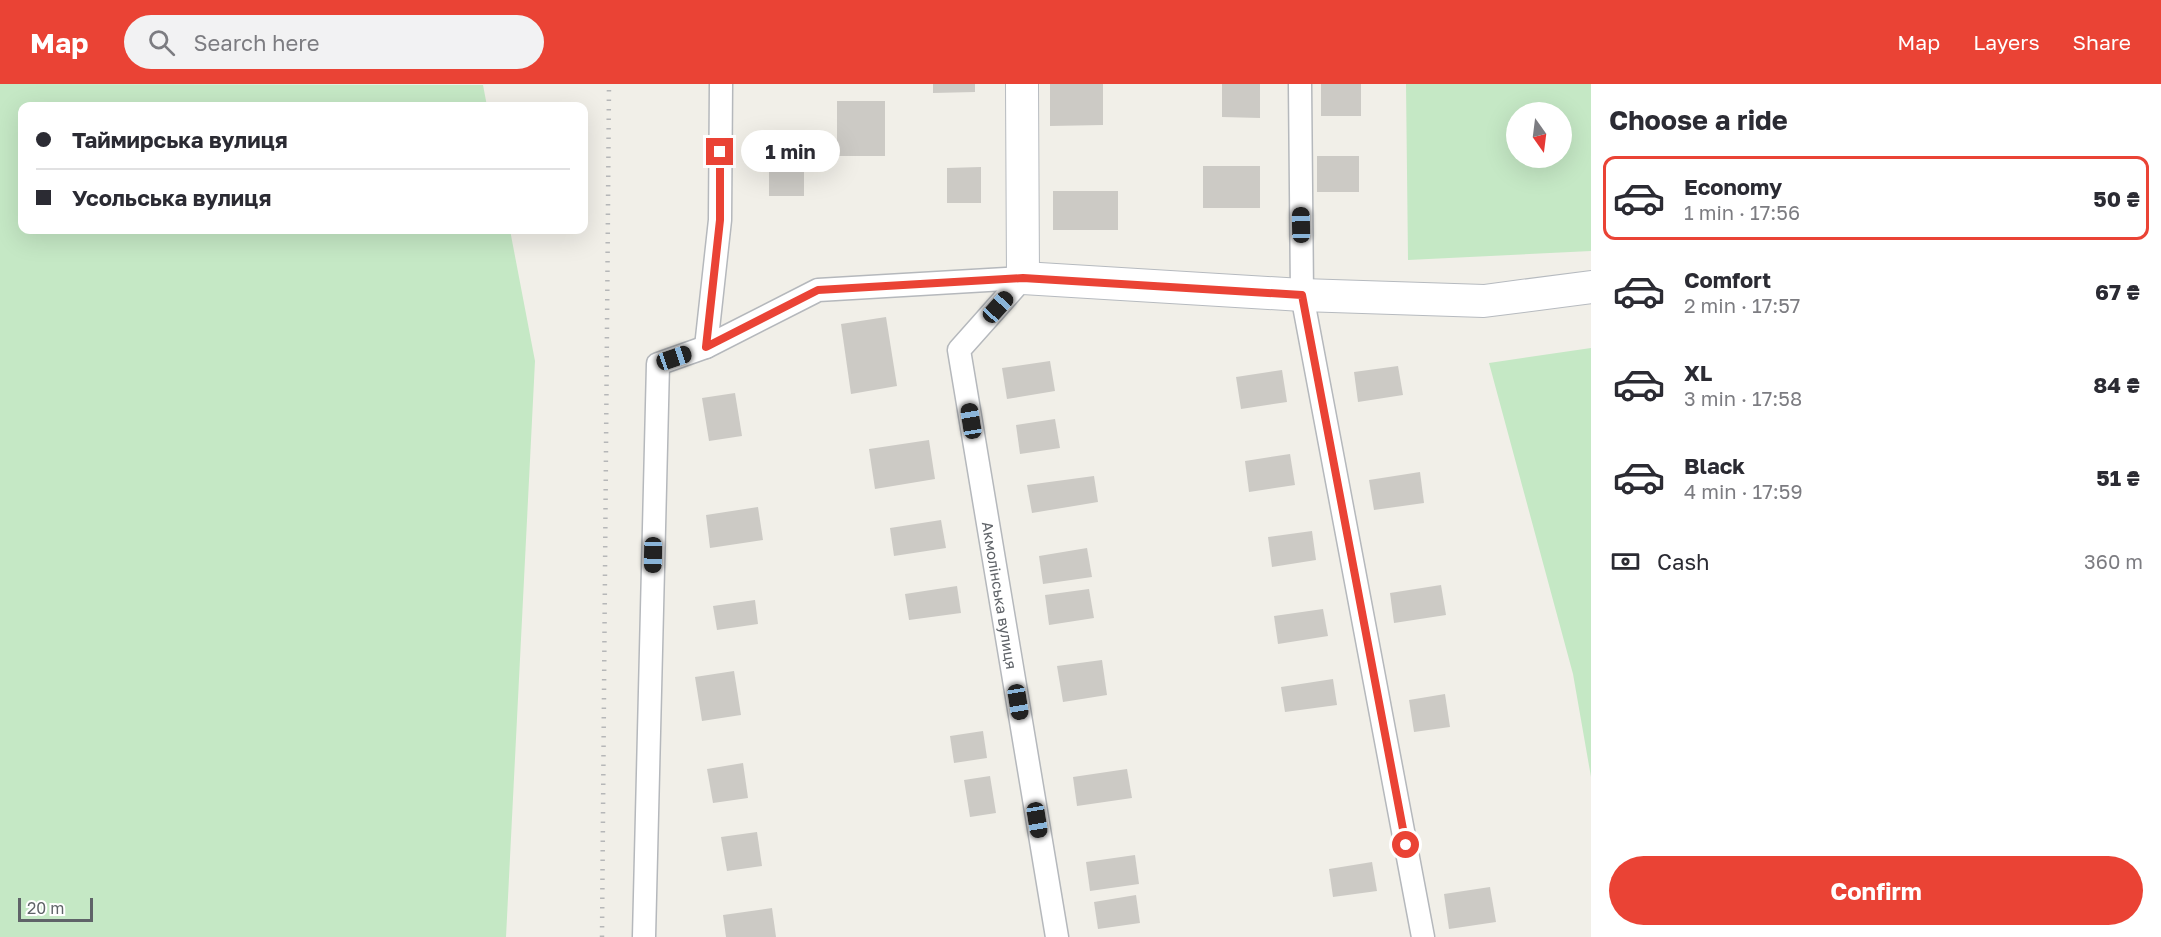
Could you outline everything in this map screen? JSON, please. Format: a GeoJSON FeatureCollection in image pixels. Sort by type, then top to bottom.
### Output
{"type":"FeatureCollection","features":[{"type":"Feature","properties":{"kind":"main road"},"geometry":{"type":"LineString","coordinates":[[1022,84],[1023,278],[1302,295],[1484,301],[1591,287]]}},
{"type":"Feature","properties":{"kind":"street"},"geometry":{"type":"LineString","coordinates":[[706,347],[720,220],[721,84]]}},
{"type":"Feature","properties":{"kind":"street"},"geometry":{"type":"LineString","coordinates":[[1300,84],[1302,295],[1423,937]]}},
{"type":"Feature","properties":{"kind":"street"},"geometry":{"type":"LineString","coordinates":[[644,937],[658,364],[706,347],[818,290],[1023,278]]}},
{"type":"Feature","properties":{"kind":"street","name":"Акмолiнська вулиця"},"geometry":{"type":"LineString","coordinates":[[1023,278],[959,350],[1057,937]]}},
{"type":"Feature","properties":{"kind":"green space"},"geometry":{"type":"Polygon","coordinates":[[[0,84],[483,85],[486,102],[18,102],[18,234],[511,234],[535,361],[506,937],[0,937],[0,84]]]}},
{"type":"Feature","properties":{"kind":"green space"},"geometry":{"type":"Polygon","coordinates":[[[1406,84],[1591,84],[1591,251],[1408,260],[1406,84]]]}},
{"type":"Feature","properties":{"kind":"green space"},"geometry":{"type":"Polygon","coordinates":[[[1591,348],[1591,777],[1573,674],[1489,363],[1591,348]]]}},
{"type":"Feature","properties":{"kind":"building"},"geometry":{"type":"Polygon","coordinates":[[[933,84],[975,84],[975,92],[933,93],[933,84]]]}},
{"type":"Feature","properties":{"kind":"building"},"geometry":{"type":"Polygon","coordinates":[[[1050,84],[1103,84],[1103,125],[1050,126],[1050,84]]]}},
{"type":"Feature","properties":{"kind":"building"},"geometry":{"type":"Polygon","coordinates":[[[1222,84],[1260,84],[1260,118],[1222,117],[1222,84]]]}},
{"type":"Feature","properties":{"kind":"building"},"geometry":{"type":"Polygon","coordinates":[[[1321,84],[1361,84],[1361,116],[1321,116],[1321,84]]]}},
{"type":"Feature","properties":{"kind":"building"},"geometry":{"type":"Polygon","coordinates":[[[837,101],[885,101],[885,156],[837,156],[837,101]]]}},
{"type":"Feature","properties":{"kind":"building"},"geometry":{"type":"Polygon","coordinates":[[[769,151],[804,151],[804,196],[769,196],[769,151]]]}},
{"type":"Feature","properties":{"kind":"building"},"geometry":{"type":"Polygon","coordinates":[[[1317,156],[1359,156],[1359,192],[1317,192],[1317,156]]]}},
{"type":"Feature","properties":{"kind":"building"},"geometry":{"type":"Polygon","coordinates":[[[1203,166],[1260,166],[1260,208],[1203,208],[1203,166]]]}},
{"type":"Feature","properties":{"kind":"building"},"geometry":{"type":"Polygon","coordinates":[[[981,167],[981,203],[947,203],[947,168],[981,167]]]}},
{"type":"Feature","properties":{"kind":"building"},"geometry":{"type":"Polygon","coordinates":[[[1053,191],[1118,191],[1118,230],[1053,230],[1053,191]]]}},
{"type":"Feature","properties":{"kind":"building"},"geometry":{"type":"Polygon","coordinates":[[[886,317],[897,386],[851,394],[841,324],[886,317]]]}},
{"type":"Feature","properties":{"kind":"building"},"geometry":{"type":"Polygon","coordinates":[[[1050,361],[1055,391],[1007,399],[1002,368],[1050,361]]]}},
{"type":"Feature","properties":{"kind":"building"},"geometry":{"type":"Polygon","coordinates":[[[1398,366],[1403,395],[1358,402],[1354,372],[1398,366]]]}},
{"type":"Feature","properties":{"kind":"building"},"geometry":{"type":"Polygon","coordinates":[[[1282,370],[1287,402],[1241,409],[1236,377],[1282,370]]]}},
{"type":"Feature","properties":{"kind":"building"},"geometry":{"type":"Polygon","coordinates":[[[735,393],[742,436],[709,441],[702,398],[735,393]]]}},
{"type":"Feature","properties":{"kind":"building"},"geometry":{"type":"Polygon","coordinates":[[[1055,419],[1060,448],[1020,454],[1016,425],[1055,419]]]}},
{"type":"Feature","properties":{"kind":"building"},"geometry":{"type":"Polygon","coordinates":[[[929,440],[935,479],[875,489],[869,449],[929,440]]]}},
{"type":"Feature","properties":{"kind":"building"},"geometry":{"type":"Polygon","coordinates":[[[1290,454],[1295,485],[1249,492],[1245,461],[1290,454]]]}},
{"type":"Feature","properties":{"kind":"building"},"geometry":{"type":"Polygon","coordinates":[[[1420,472],[1424,503],[1374,510],[1369,480],[1420,472]]]}},
{"type":"Feature","properties":{"kind":"building"},"geometry":{"type":"Polygon","coordinates":[[[1094,476],[1098,502],[1032,513],[1027,485],[1094,476]]]}},
{"type":"Feature","properties":{"kind":"building"},"geometry":{"type":"Polygon","coordinates":[[[758,507],[763,540],[710,548],[706,515],[758,507]]]}},
{"type":"Feature","properties":{"kind":"building"},"geometry":{"type":"Polygon","coordinates":[[[941,520],[946,548],[894,556],[890,528],[941,520]]]}},
{"type":"Feature","properties":{"kind":"building"},"geometry":{"type":"Polygon","coordinates":[[[1312,531],[1316,560],[1272,567],[1268,537],[1312,531]]]}},
{"type":"Feature","properties":{"kind":"building"},"geometry":{"type":"Polygon","coordinates":[[[1087,548],[1092,577],[1043,584],[1039,556],[1087,548]]]}},
{"type":"Feature","properties":{"kind":"building"},"geometry":{"type":"Polygon","coordinates":[[[1441,585],[1446,615],[1394,623],[1390,593],[1441,585]]]}},
{"type":"Feature","properties":{"kind":"building"},"geometry":{"type":"Polygon","coordinates":[[[957,586],[961,613],[909,620],[905,594],[957,586]]]}},
{"type":"Feature","properties":{"kind":"building"},"geometry":{"type":"Polygon","coordinates":[[[1089,589],[1094,618],[1049,625],[1045,595],[1089,589]]]}},
{"type":"Feature","properties":{"kind":"building"},"geometry":{"type":"Polygon","coordinates":[[[755,600],[758,624],[717,630],[713,606],[755,600]]]}},
{"type":"Feature","properties":{"kind":"building"},"geometry":{"type":"Polygon","coordinates":[[[1323,609],[1328,636],[1278,644],[1274,616],[1323,609]]]}},
{"type":"Feature","properties":{"kind":"building"},"geometry":{"type":"Polygon","coordinates":[[[1102,660],[1107,695],[1063,702],[1057,666],[1102,660]]]}},
{"type":"Feature","properties":{"kind":"building"},"geometry":{"type":"Polygon","coordinates":[[[734,671],[741,715],[702,721],[695,677],[734,671]]]}},
{"type":"Feature","properties":{"kind":"building"},"geometry":{"type":"Polygon","coordinates":[[[1333,679],[1337,705],[1285,712],[1281,687],[1333,679]]]}},
{"type":"Feature","properties":{"kind":"building"},"geometry":{"type":"Polygon","coordinates":[[[1445,694],[1450,727],[1414,732],[1409,700],[1445,694]]]}},
{"type":"Feature","properties":{"kind":"building"},"geometry":{"type":"Polygon","coordinates":[[[983,731],[987,758],[954,763],[950,736],[983,731]]]}},
{"type":"Feature","properties":{"kind":"building"},"geometry":{"type":"Polygon","coordinates":[[[743,763],[748,798],[713,803],[707,769],[743,763]]]}},
{"type":"Feature","properties":{"kind":"building"},"geometry":{"type":"Polygon","coordinates":[[[1127,769],[1132,798],[1077,806],[1073,777],[1127,769]]]}},
{"type":"Feature","properties":{"kind":"building"},"geometry":{"type":"Polygon","coordinates":[[[990,776],[996,813],[970,817],[964,780],[990,776]]]}},
{"type":"Feature","properties":{"kind":"building"},"geometry":{"type":"Polygon","coordinates":[[[757,832],[762,866],[727,871],[721,837],[757,832]]]}},
{"type":"Feature","properties":{"kind":"building"},"geometry":{"type":"Polygon","coordinates":[[[1135,855],[1139,884],[1090,891],[1086,862],[1135,855]]]}},
{"type":"Feature","properties":{"kind":"building"},"geometry":{"type":"Polygon","coordinates":[[[1372,862],[1377,891],[1333,897],[1329,869],[1372,862]]]}},
{"type":"Feature","properties":{"kind":"building"},"geometry":{"type":"Polygon","coordinates":[[[1490,887],[1496,922],[1449,929],[1444,894],[1490,887]]]}},
{"type":"Feature","properties":{"kind":"building"},"geometry":{"type":"Polygon","coordinates":[[[1136,895],[1140,923],[1098,929],[1094,902],[1136,895]]]}},
{"type":"Feature","properties":{"kind":"building"},"geometry":{"type":"Polygon","coordinates":[[[772,908],[776,937],[726,937],[723,915],[772,908]]]}},
{"type":"Feature","properties":{"kind":"railway"},"geometry":{"type":"LineString","coordinates":[[602,937],[609,84]]}},
{"type":"Feature","properties":{"kind":"route"},"geometry":{"type":"LineString","coordinates":[[720,152],[720,220],[706,347],[818,290],[1023,278],[1302,295],[1406,845]]}}]}
